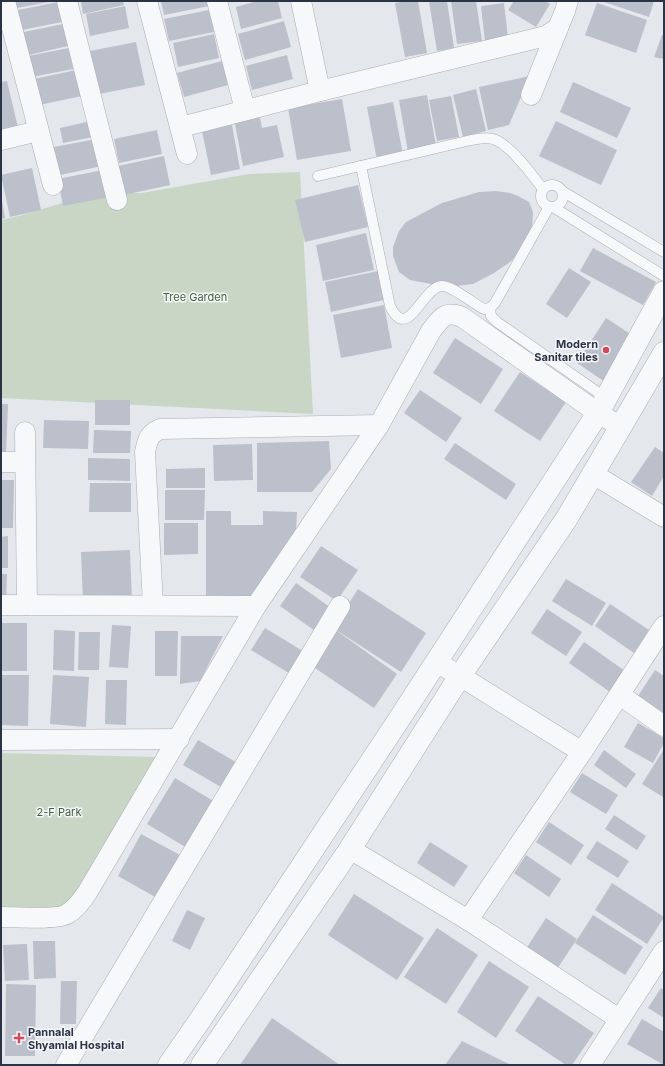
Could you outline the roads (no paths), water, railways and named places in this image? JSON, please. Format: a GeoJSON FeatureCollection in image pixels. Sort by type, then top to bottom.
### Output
{"type":"FeatureCollection","features":[{"type":"Feature","properties":{"kind":"street"},"geometry":{"type":"LineString","coordinates":[[5,1],[53,185]]}},
{"type":"Feature","properties":{"kind":"street"},"geometry":{"type":"LineString","coordinates":[[67,1],[117,200]]}},
{"type":"Feature","properties":{"kind":"street"},"geometry":{"type":"LineString","coordinates":[[147,1],[187,154]]}},
{"type":"Feature","properties":{"kind":"street"},"geometry":{"type":"LineString","coordinates":[[217,1],[245,110]]}},
{"type":"Feature","properties":{"kind":"street"},"geometry":{"type":"LineString","coordinates":[[301,1],[320,91]]}},
{"type":"Feature","properties":{"kind":"street"},"geometry":{"type":"LineString","coordinates":[[531,95],[566,11],[568,1]]}},
{"type":"Feature","properties":{"kind":"street"},"geometry":{"type":"LineString","coordinates":[[180,127],[546,36],[558,28]]}},
{"type":"Feature","properties":{"kind":"street"},"geometry":{"type":"LineString","coordinates":[[1,140],[38,131]]}},
{"type":"Feature","properties":{"kind":"street"},"geometry":{"type":"LineString","coordinates":[[169,1065],[205,1014],[436,662],[602,405],[664,292]]}},
{"type":"Feature","properties":{"kind":"street"},"geometry":{"type":"LineString","coordinates":[[1,917],[42,918],[65,916],[75,909],[179,739],[256,606],[379,425],[431,331],[446,314],[454,314],[462,317],[602,405],[621,427]]}},
{"type":"Feature","properties":{"kind":"street"},"geometry":{"type":"LineString","coordinates":[[202,1065],[350,849],[460,676],[567,518],[621,427],[661,365]]}},
{"type":"Feature","properties":{"kind":"street"},"geometry":{"type":"LineString","coordinates":[[153,605],[145,452],[147,441],[152,433],[160,428],[379,425]]}},
{"type":"Feature","properties":{"kind":"street"},"geometry":{"type":"LineString","coordinates":[[25,432],[24,462],[27,605]]}},
{"type":"Feature","properties":{"kind":"street"},"geometry":{"type":"LineString","coordinates":[[1,462],[24,462]]}},
{"type":"Feature","properties":{"kind":"street"},"geometry":{"type":"LineString","coordinates":[[593,474],[664,517]]}},
{"type":"Feature","properties":{"kind":"street"},"geometry":{"type":"LineString","coordinates":[[1,605],[256,606]]}},
{"type":"Feature","properties":{"kind":"street"},"geometry":{"type":"LineString","coordinates":[[66,1065],[340,606]]}},
{"type":"Feature","properties":{"kind":"street"},"geometry":{"type":"LineString","coordinates":[[468,920],[620,695],[664,626]]}},
{"type":"Feature","properties":{"kind":"street"},"geometry":{"type":"LineString","coordinates":[[436,662],[582,752]]}},
{"type":"Feature","properties":{"kind":"street"},"geometry":{"type":"LineString","coordinates":[[620,695],[664,726]]}},
{"type":"Feature","properties":{"kind":"street"},"geometry":{"type":"LineString","coordinates":[[1,740],[179,739]]}},
{"type":"Feature","properties":{"kind":"street"},"geometry":{"type":"LineString","coordinates":[[350,849],[468,920],[618,1019]]}},
{"type":"Feature","properties":{"kind":"street"},"geometry":{"type":"LineString","coordinates":[[590,1065],[618,1019],[664,951]]}},
{"type":"Feature","properties":{"kind":"lane"},"geometry":{"type":"LineString","coordinates":[[318,176],[485,138],[501,142],[508,148],[544,189]]}},
{"type":"Feature","properties":{"kind":"lane"},"geometry":{"type":"LineString","coordinates":[[361,166],[390,306],[398,317],[404,319],[410,316],[427,295],[440,286],[447,287],[484,309],[490,308],[551,207],[562,202],[562,191]]}},
{"type":"Feature","properties":{"kind":"lane"},"geometry":{"type":"LineString","coordinates":[[664,252],[562,191],[557,186],[550,185],[544,189],[541,196],[546,206],[551,207],[664,276]]}},
{"type":"Feature","properties":{"kind":"lane"},"geometry":{"type":"LineString","coordinates":[[490,308],[491,316],[497,322],[602,405]]}},
{"type":"Feature","properties":{"kind":"place","name":"Modern Sanitar tiles"},"geometry":{"type":"Point","coordinates":[606,350]}},
{"type":"Feature","properties":{"kind":"place","name":"Pannalal Shyamlal Hospital"},"geometry":{"type":"Point","coordinates":[19,1038]}},
{"type":"Feature","properties":{"kind":"park label","name":"Tree Garden"},"geometry":{"type":"Point","coordinates":[195,297]}},
{"type":"Feature","properties":{"kind":"park label","name":"2-F Park"},"geometry":{"type":"Point","coordinates":[59,812]}}]}
